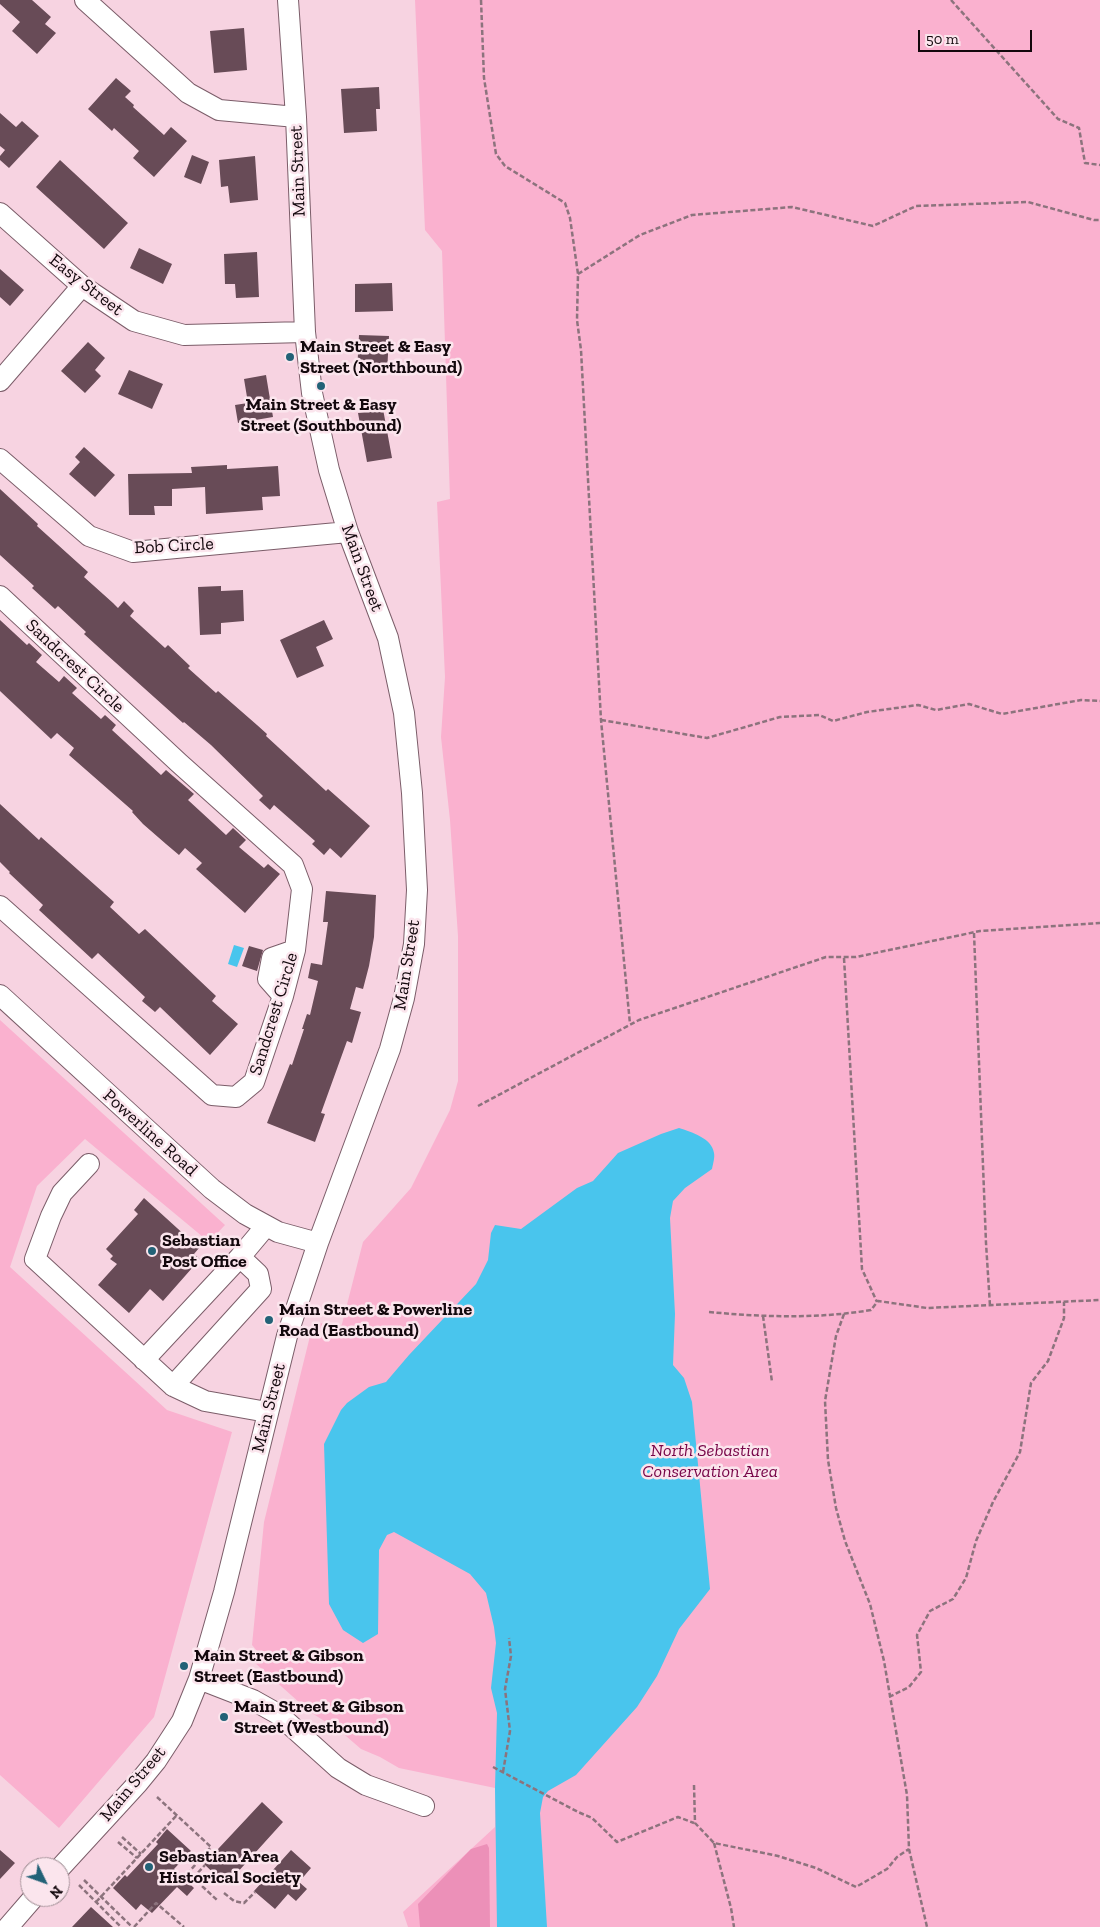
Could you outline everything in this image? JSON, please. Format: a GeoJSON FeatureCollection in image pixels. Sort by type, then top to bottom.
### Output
{"type":"FeatureCollection","features":[{"type":"Feature","properties":{"kind":"street"},"geometry":{"type":"LineString","coordinates":[[85,0],[188,92],[219,110],[296,116]]}},
{"type":"Feature","properties":{"kind":"street","name":"Main Street"},"geometry":{"type":"LineString","coordinates":[[70,1857],[156,1761],[182,1721],[199,1679],[224,1592],[287,1336],[318,1243],[390,1050],[404,998],[414,944],[417,890],[412,793],[404,713],[388,638],[348,532],[329,470],[316,412],[305,332],[296,116],[288,0]]}},
{"type":"Feature","properties":{"kind":"street","name":"Easy Street"},"geometry":{"type":"LineString","coordinates":[[0,213],[82,286],[134,321],[184,335],[305,332]]}},
{"type":"Feature","properties":{"kind":"street"},"geometry":{"type":"LineString","coordinates":[[0,381],[82,286]]}},
{"type":"Feature","properties":{"kind":"street","name":"Bob Circle"},"geometry":{"type":"LineString","coordinates":[[0,459],[89,536],[133,552],[348,532]]}},
{"type":"Feature","properties":{"kind":"street","name":"Sandcrest Circle"},"geometry":{"type":"LineString","coordinates":[[0,596],[179,764],[293,865],[302,889],[295,950],[283,996],[254,1082],[236,1096],[212,1095],[0,906]]}},
{"type":"Feature","properties":{"kind":"street","name":"Powerline Road"},"geometry":{"type":"LineString","coordinates":[[0,995],[212,1189],[266,1226],[278,1232],[318,1243]]}},
{"type":"Feature","properties":{"kind":"street"},"geometry":{"type":"LineString","coordinates":[[89,1164],[62,1193],[35,1259],[173,1386],[205,1401],[267,1412]]}},
{"type":"Feature","properties":{"kind":"street"},"geometry":{"type":"LineString","coordinates":[[144,1360],[266,1226]]}},
{"type":"Feature","properties":{"kind":"street"},"geometry":{"type":"LineString","coordinates":[[173,1386],[261,1289],[258,1274],[240,1256]]}},
{"type":"Feature","properties":{"kind":"street"},"geometry":{"type":"LineString","coordinates":[[199,1679],[253,1700],[278,1714],[338,1768],[366,1786],[424,1806]]}},
{"type":"Feature","properties":{"kind":"street"},"geometry":{"type":"LineString","coordinates":[[8,1927],[25,1907]]}},
{"type":"Feature","properties":{"kind":"path"},"geometry":{"type":"LineString","coordinates":[[481,0],[484,78],[496,154],[505,166],[565,204],[570,218],[578,274],[577,320],[582,359],[601,720],[630,1024]]}},
{"type":"Feature","properties":{"kind":"path"},"geometry":{"type":"LineString","coordinates":[[951,0],[1058,119],[1079,128],[1085,163],[1100,166]]}},
{"type":"Feature","properties":{"kind":"path"},"geometry":{"type":"LineString","coordinates":[[578,274],[640,235],[692,215],[792,207],[873,226],[916,206],[1028,202],[1100,220]]}},
{"type":"Feature","properties":{"kind":"path"},"geometry":{"type":"LineString","coordinates":[[601,720],[707,738],[780,717],[819,715],[833,721],[867,712],[918,704],[936,710],[969,704],[1002,714],[1080,700],[1100,701]]}},
{"type":"Feature","properties":{"kind":"path"},"geometry":{"type":"LineString","coordinates":[[478,1106],[639,1020],[826,958],[856,957],[974,932],[1100,923]]}},
{"type":"Feature","properties":{"kind":"path"},"geometry":{"type":"LineString","coordinates":[[974,932],[990,1306]]}},
{"type":"Feature","properties":{"kind":"path"},"geometry":{"type":"LineString","coordinates":[[844,957],[862,1269],[877,1302]]}},
{"type":"Feature","properties":{"kind":"path"},"geometry":{"type":"LineString","coordinates":[[877,1302],[927,1308],[1100,1300]]}},
{"type":"Feature","properties":{"kind":"path"},"geometry":{"type":"LineString","coordinates":[[709,1312],[763,1316],[844,1314],[870,1310],[877,1302]]}},
{"type":"Feature","properties":{"kind":"path"},"geometry":{"type":"LineString","coordinates":[[889,1697],[909,1687],[920,1672],[917,1635],[930,1611],[953,1599],[966,1578],[976,1541],[993,1502],[1020,1452],[1031,1382],[1048,1361],[1064,1318],[1064,1302]]}},
{"type":"Feature","properties":{"kind":"path"},"geometry":{"type":"LineString","coordinates":[[844,1314],[836,1336],[826,1402],[828,1460],[836,1508],[845,1541],[870,1604],[884,1661],[907,1794],[909,1849],[926,1927]]}},
{"type":"Feature","properties":{"kind":"path"},"geometry":{"type":"LineString","coordinates":[[763,1316],[772,1382]]}},
{"type":"Feature","properties":{"kind":"path"},"geometry":{"type":"LineString","coordinates":[[503,1772],[510,1731],[505,1689],[511,1656],[508,1638]]}},
{"type":"Feature","properties":{"kind":"path"},"geometry":{"type":"LineString","coordinates":[[493,1767],[592,1818],[618,1842],[678,1817],[695,1823],[714,1843],[734,1927]]}},
{"type":"Feature","properties":{"kind":"path"},"geometry":{"type":"LineString","coordinates":[[694,1785],[695,1823]]}},
{"type":"Feature","properties":{"kind":"path"},"geometry":{"type":"LineString","coordinates":[[157,1797],[215,1851]]}},
{"type":"Feature","properties":{"kind":"path"},"geometry":{"type":"LineString","coordinates":[[96,1902],[177,1815]]}},
{"type":"Feature","properties":{"kind":"path"},"geometry":{"type":"LineString","coordinates":[[122,1837],[141,1854]]}},
{"type":"Feature","properties":{"kind":"path"},"geometry":{"type":"LineString","coordinates":[[118,1842],[137,1858]]}},
{"type":"Feature","properties":{"kind":"path"},"geometry":{"type":"LineString","coordinates":[[714,1843],[778,1856],[809,1865],[856,1887],[887,1870],[897,1857],[909,1849]]}},
{"type":"Feature","properties":{"kind":"path"},"geometry":{"type":"LineString","coordinates":[[211,1847],[188,1873],[217,1900]]}},
{"type":"Feature","properties":{"kind":"path"},"geometry":{"type":"LineString","coordinates":[[193,1878],[205,1865]]}},
{"type":"Feature","properties":{"kind":"path"},"geometry":{"type":"LineString","coordinates":[[84,1880],[133,1927],[156,1903],[184,1927]]}},
{"type":"Feature","properties":{"kind":"path"},"geometry":{"type":"LineString","coordinates":[[79,1885],[121,1927]]}},
{"type":"Feature","properties":{"kind":"path"},"geometry":{"type":"LineString","coordinates":[[224,1892],[234,1901],[244,1903],[255,1892]]}},
{"type":"Feature","properties":{"kind":"green space","name":"North Sebastian Conservation Area"},"geometry":{"type":"Polygon","coordinates":[[[415,0],[1100,0],[1100,1927],[408,1927],[403,1912],[495,1827],[495,1788],[399,1768],[361,1749],[339,1730],[310,1712],[254,1662],[257,1651],[252,1645],[264,1522],[313,1324],[318,1322],[339,1330],[363,1242],[411,1188],[450,1110],[458,1081],[458,936],[450,820],[441,737],[445,677],[437,502],[450,499],[442,251],[425,230],[415,0]]]}},
{"type":"Feature","properties":{"kind":"green space"},"geometry":{"type":"Polygon","coordinates":[[[0,1020],[225,1225],[209,1242],[85,1139],[37,1186],[10,1267],[167,1410],[232,1432],[154,1717],[59,1828],[0,1775],[0,1020]]]}},
{"type":"Feature","properties":{"kind":"shaded area"},"geometry":{"type":"Polygon","coordinates":[[[487,1844],[489,1848],[490,1927],[420,1927],[418,1904],[471,1849],[487,1844]]]}},
{"type":"Feature","properties":{"kind":"water"},"geometry":{"type":"Polygon","coordinates":[[[234,945],[244,948],[237,967],[228,964],[234,945]]]}},
{"type":"Feature","properties":{"kind":"water"},"geometry":{"type":"Polygon","coordinates":[[[679,1128],[695,1134],[709,1143],[714,1155],[712,1169],[685,1188],[673,1201],[670,1218],[675,1314],[673,1365],[684,1378],[692,1402],[710,1589],[679,1629],[657,1676],[637,1707],[576,1775],[548,1791],[543,1797],[540,1813],[547,1927],[497,1927],[495,1788],[497,1713],[491,1688],[496,1643],[486,1593],[470,1574],[394,1532],[387,1535],[379,1550],[378,1634],[363,1643],[343,1630],[329,1604],[324,1444],[341,1410],[347,1403],[369,1387],[386,1382],[476,1284],[488,1260],[491,1233],[495,1225],[521,1229],[577,1188],[593,1181],[618,1153],[679,1128]]]}},
{"type":"Feature","properties":{"kind":"building"},"geometry":{"type":"Polygon","coordinates":[[[0,0],[32,0],[51,17],[45,24],[56,33],[37,54],[12,31],[20,22],[0,4],[0,0]]]}},
{"type":"Feature","properties":{"kind":"building"},"geometry":{"type":"Polygon","coordinates":[[[244,28],[247,70],[214,73],[210,31],[244,28]]]}},
{"type":"Feature","properties":{"kind":"building"},"geometry":{"type":"Polygon","coordinates":[[[116,78],[131,91],[125,97],[134,105],[133,107],[164,135],[171,127],[187,141],[154,177],[133,158],[139,151],[114,128],[112,131],[88,109],[116,78]]]}},
{"type":"Feature","properties":{"kind":"building"},"geometry":{"type":"Polygon","coordinates":[[[379,87],[380,109],[376,109],[377,131],[344,133],[341,89],[379,87]]]}},
{"type":"Feature","properties":{"kind":"building"},"geometry":{"type":"Polygon","coordinates":[[[0,113],[16,127],[22,121],[39,136],[9,168],[0,160],[0,156],[5,150],[0,146],[0,113]]]}},
{"type":"Feature","properties":{"kind":"building"},"geometry":{"type":"Polygon","coordinates":[[[192,155],[209,162],[201,184],[184,177],[192,155]]]}},
{"type":"Feature","properties":{"kind":"building"},"geometry":{"type":"Polygon","coordinates":[[[255,156],[258,200],[230,203],[228,186],[221,187],[219,160],[255,156]]]}},
{"type":"Feature","properties":{"kind":"building"},"geometry":{"type":"Polygon","coordinates":[[[60,160],[128,223],[104,249],[36,187],[60,160]]]}},
{"type":"Feature","properties":{"kind":"building"},"geometry":{"type":"Polygon","coordinates":[[[139,248],[172,264],[163,284],[130,268],[139,248]]]}},
{"type":"Feature","properties":{"kind":"building"},"geometry":{"type":"Polygon","coordinates":[[[257,252],[259,297],[236,298],[235,284],[225,284],[224,254],[257,252]]]}},
{"type":"Feature","properties":{"kind":"building"},"geometry":{"type":"Polygon","coordinates":[[[0,269],[24,290],[10,306],[0,297],[0,269]]]}},
{"type":"Feature","properties":{"kind":"building"},"geometry":{"type":"Polygon","coordinates":[[[392,283],[393,311],[355,312],[355,284],[392,283]]]}},
{"type":"Feature","properties":{"kind":"building"},"geometry":{"type":"Polygon","coordinates":[[[359,335],[389,336],[387,373],[357,372],[359,335]]]}},
{"type":"Feature","properties":{"kind":"building"},"geometry":{"type":"Polygon","coordinates":[[[88,342],[105,358],[95,370],[101,376],[85,393],[61,371],[88,342]]]}},
{"type":"Feature","properties":{"kind":"building"},"geometry":{"type":"Polygon","coordinates":[[[129,370],[163,384],[152,409],[118,394],[129,370]]]}},
{"type":"Feature","properties":{"kind":"building"},"geometry":{"type":"Polygon","coordinates":[[[266,375],[273,417],[238,423],[235,405],[248,403],[244,379],[266,375]]]}},
{"type":"Feature","properties":{"kind":"building"},"geometry":{"type":"Polygon","coordinates":[[[383,409],[392,458],[367,462],[358,413],[383,409]]]}},
{"type":"Feature","properties":{"kind":"building"},"geometry":{"type":"Polygon","coordinates":[[[84,447],[115,475],[95,497],[69,474],[80,462],[75,457],[84,447]]]}},
{"type":"Feature","properties":{"kind":"building"},"geometry":{"type":"Polygon","coordinates":[[[227,465],[227,469],[278,466],[280,496],[262,497],[263,510],[206,514],[205,487],[172,489],[172,506],[154,506],[155,515],[129,515],[128,474],[192,473],[191,467],[227,465]]]}},
{"type":"Feature","properties":{"kind":"building"},"geometry":{"type":"Polygon","coordinates":[[[0,489],[38,524],[37,526],[88,572],[84,577],[118,608],[124,601],[134,611],[130,616],[165,648],[168,645],[190,666],[188,668],[257,725],[267,734],[266,736],[326,791],[328,789],[370,826],[341,858],[330,848],[324,855],[312,844],[315,841],[274,805],[270,810],[259,800],[263,796],[211,745],[183,723],[106,654],[58,606],[55,609],[32,588],[34,586],[0,555],[0,489]]]}},
{"type":"Feature","properties":{"kind":"building"},"geometry":{"type":"Polygon","coordinates":[[[221,586],[221,591],[243,590],[244,621],[221,623],[221,634],[200,635],[198,587],[221,586]]]}},
{"type":"Feature","properties":{"kind":"building"},"geometry":{"type":"Polygon","coordinates":[[[0,620],[27,645],[29,643],[42,655],[36,662],[59,682],[64,676],[77,688],[72,693],[101,719],[105,715],[116,725],[112,730],[161,775],[166,770],[194,794],[188,800],[226,835],[233,828],[246,840],[239,847],[264,868],[268,864],[280,874],[245,913],[196,869],[202,863],[185,848],[179,855],[166,844],[143,824],[133,811],[69,755],[74,748],[57,733],[51,739],[0,691],[0,620]]]}},
{"type":"Feature","properties":{"kind":"building"},"geometry":{"type":"Polygon","coordinates":[[[324,620],[333,639],[316,647],[324,666],[297,678],[280,640],[324,620]]]}},
{"type":"Feature","properties":{"kind":"building"},"geometry":{"type":"Polygon","coordinates":[[[0,804],[39,840],[41,837],[114,902],[110,907],[139,934],[145,929],[216,996],[212,1001],[238,1024],[210,1055],[160,1007],[155,1012],[142,1001],[145,997],[98,953],[92,959],[39,910],[43,905],[0,862],[0,804]]]}},
{"type":"Feature","properties":{"kind":"building"},"geometry":{"type":"Polygon","coordinates":[[[326,891],[376,895],[374,937],[369,966],[363,989],[356,987],[350,1009],[361,1012],[352,1043],[347,1041],[321,1113],[325,1114],[315,1142],[267,1123],[290,1064],[292,1065],[307,1014],[310,1015],[318,981],[308,978],[311,963],[322,965],[328,922],[323,922],[326,891]]]}},
{"type":"Feature","properties":{"kind":"building"},"geometry":{"type":"Polygon","coordinates":[[[249,946],[263,950],[257,971],[242,966],[249,946]]]}},
{"type":"Feature","properties":{"kind":"building","name":"Sebastian Post Office"},"geometry":{"type":"Polygon","coordinates":[[[144,1198],[199,1248],[194,1254],[200,1259],[163,1301],[150,1289],[129,1313],[98,1285],[117,1264],[110,1259],[113,1256],[106,1249],[138,1214],[134,1210],[144,1198]]]}},
{"type":"Feature","properties":{"kind":"building"},"geometry":{"type":"Polygon","coordinates":[[[262,1802],[283,1822],[226,1885],[204,1864],[262,1802]]]}},
{"type":"Feature","properties":{"kind":"building"},"geometry":{"type":"Polygon","coordinates":[[[167,1829],[191,1851],[174,1869],[194,1888],[187,1896],[177,1887],[152,1913],[141,1904],[136,1910],[113,1888],[125,1875],[127,1877],[158,1844],[156,1842],[167,1829]]]}},
{"type":"Feature","properties":{"kind":"building"},"geometry":{"type":"Polygon","coordinates":[[[0,1850],[15,1863],[0,1879],[0,1850]]]}},
{"type":"Feature","properties":{"kind":"building"},"geometry":{"type":"Polygon","coordinates":[[[291,1850],[311,1868],[299,1882],[307,1889],[296,1901],[288,1894],[275,1909],[254,1891],[291,1850]]]}},
{"type":"Feature","properties":{"kind":"building"},"geometry":{"type":"Polygon","coordinates":[[[91,1907],[113,1927],[72,1927],[91,1907]]]}},
{"type":"Feature","properties":{"kind":"place","name":"Main Street & Easy Street (Northbound)"},"geometry":{"type":"Point","coordinates":[290,357]}},
{"type":"Feature","properties":{"kind":"place","name":"Main Street & Easy Street (Southbound)"},"geometry":{"type":"Point","coordinates":[321,386]}},
{"type":"Feature","properties":{"kind":"place","name":"Sebastian Post Office"},"geometry":{"type":"Point","coordinates":[152,1251]}},
{"type":"Feature","properties":{"kind":"place","name":"Main Street & Powerline Road (Eastbound)"},"geometry":{"type":"Point","coordinates":[269,1320]}},
{"type":"Feature","properties":{"kind":"place","name":"Main Street & Gibson Street (Eastbound)"},"geometry":{"type":"Point","coordinates":[184,1666]}},
{"type":"Feature","properties":{"kind":"place","name":"Main Street & Gibson Street (Westbound)"},"geometry":{"type":"Point","coordinates":[224,1717]}},
{"type":"Feature","properties":{"kind":"place","name":"Sebastian Area Historical Society"},"geometry":{"type":"Point","coordinates":[149,1867]}}]}
